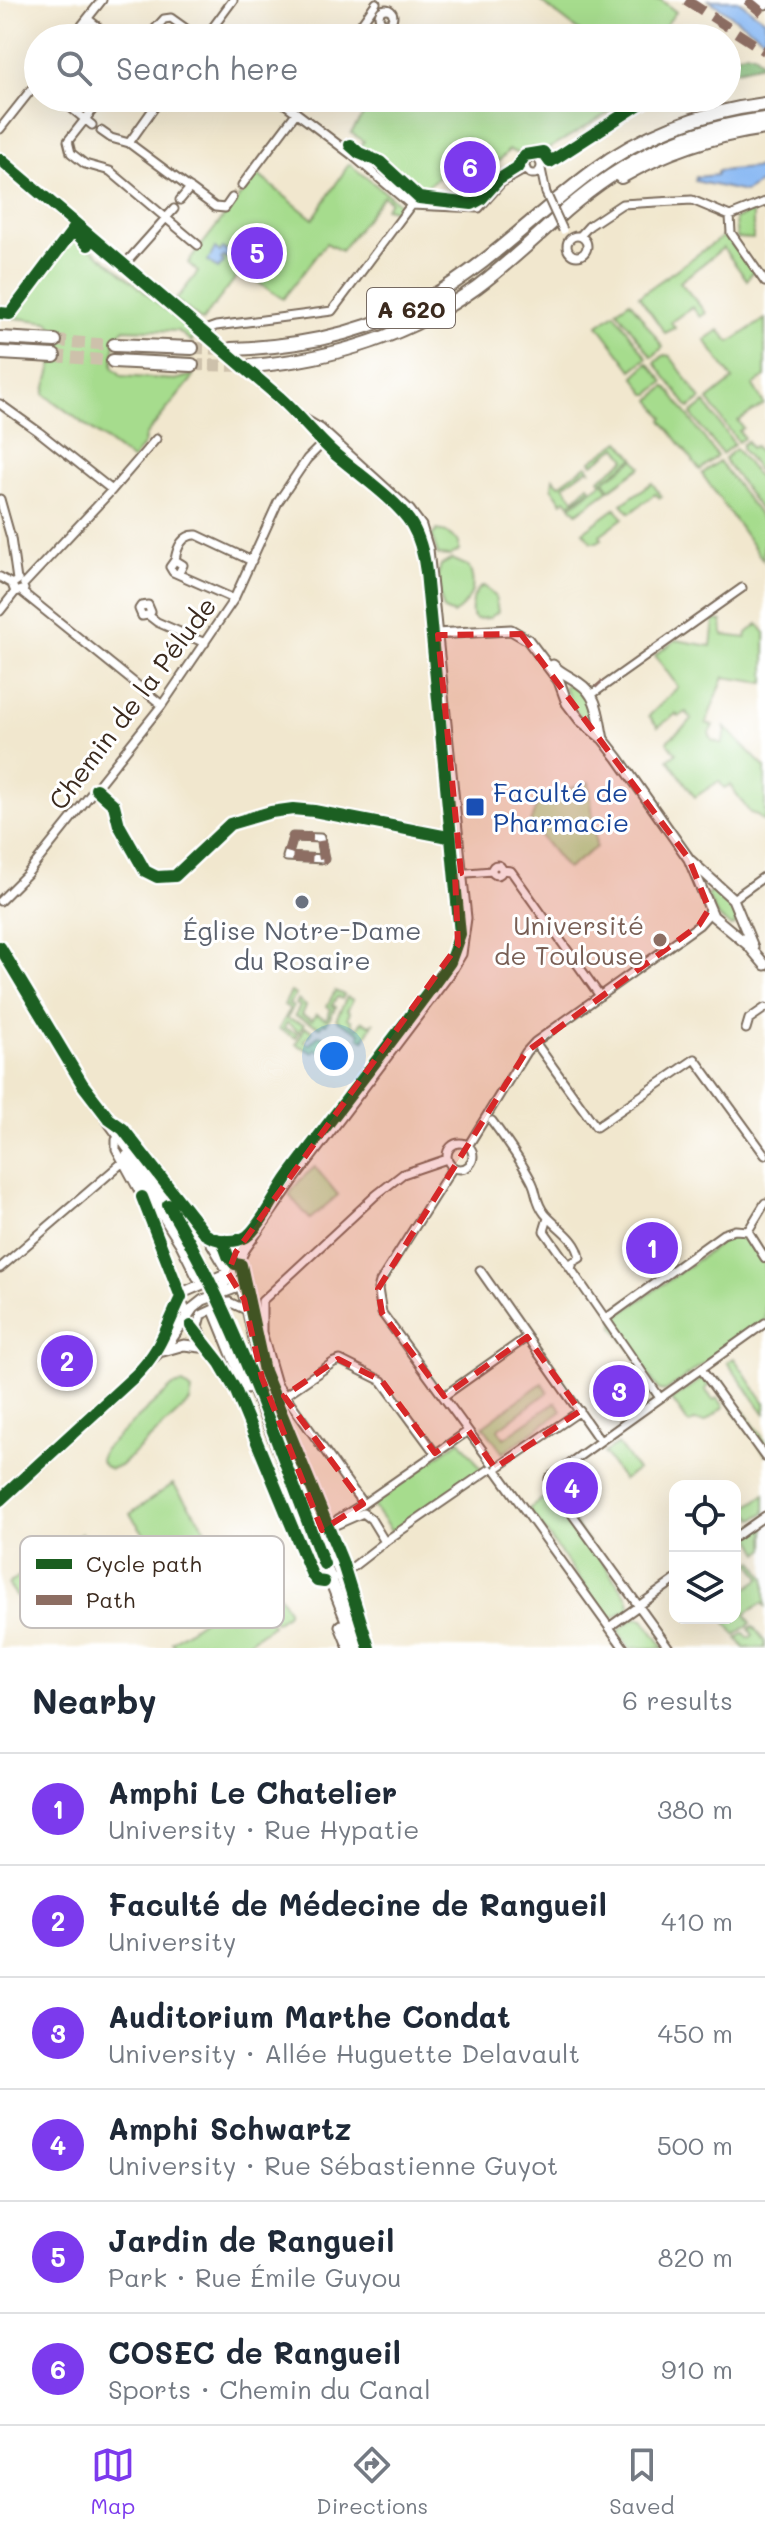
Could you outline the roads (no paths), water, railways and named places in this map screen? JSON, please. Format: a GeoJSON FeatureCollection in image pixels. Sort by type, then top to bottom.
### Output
{"type":"FeatureCollection","features":[{"type":"Feature","properties":{"kind":"highway","name":"A 620"},"geometry":{"type":"LineString","coordinates":[[741,108],[765,104]]}},
{"type":"Feature","properties":{"kind":"highway","name":"A 620"},"geometry":{"type":"LineString","coordinates":[[231,349],[274,347],[325,339],[397,314],[475,269],[560,196],[619,154],[682,124],[724,112]]}},
{"type":"Feature","properties":{"kind":"highway","name":"A 620"},"geometry":{"type":"LineString","coordinates":[[253,372],[345,351],[412,326],[479,286],[606,178],[656,148],[711,128],[765,119]]}},
{"type":"Feature","properties":{"kind":"highway"},"geometry":{"type":"LineString","coordinates":[[567,209],[658,157],[705,140],[765,128]]}},
{"type":"Feature","properties":{"kind":"highway"},"geometry":{"type":"LineString","coordinates":[[0,338],[55,341]]}},
{"type":"Feature","properties":{"kind":"highway"},"geometry":{"type":"LineString","coordinates":[[114,345],[192,348]]}},
{"type":"Feature","properties":{"kind":"highway"},"geometry":{"type":"LineString","coordinates":[[0,353],[54,356]]}},
{"type":"Feature","properties":{"kind":"highway"},"geometry":{"type":"LineString","coordinates":[[113,361],[192,365]]}},
{"type":"Feature","properties":{"kind":"main road"},"geometry":{"type":"LineString","coordinates":[[759,0],[765,3]]}},
{"type":"Feature","properties":{"kind":"main road"},"geometry":{"type":"LineString","coordinates":[[0,947],[83,1085],[155,1184],[201,1279]]}},
{"type":"Feature","properties":{"kind":"main road"},"geometry":{"type":"LineString","coordinates":[[83,1085],[89,1100],[177,1236],[201,1279]]}},
{"type":"Feature","properties":{"kind":"main road"},"geometry":{"type":"LineString","coordinates":[[219,1311],[335,1577],[358,1648]]}},
{"type":"Feature","properties":{"kind":"main road"},"geometry":{"type":"LineString","coordinates":[[335,1577],[350,1648]]}},
{"type":"Feature","properties":{"kind":"street"},"geometry":{"type":"LineString","coordinates":[[84,24],[102,0]]}},
{"type":"Feature","properties":{"kind":"street"},"geometry":{"type":"LineString","coordinates":[[215,24],[233,0]]}},
{"type":"Feature","properties":{"kind":"street"},"geometry":{"type":"LineString","coordinates":[[362,24],[377,4]]}},
{"type":"Feature","properties":{"kind":"street"},"geometry":{"type":"LineString","coordinates":[[158,24],[171,18],[179,24]]}},
{"type":"Feature","properties":{"kind":"street"},"geometry":{"type":"LineString","coordinates":[[88,19],[94,24]]}},
{"type":"Feature","properties":{"kind":"street"},"geometry":{"type":"LineString","coordinates":[[0,129],[24,99]]}},
{"type":"Feature","properties":{"kind":"street"},"geometry":{"type":"LineString","coordinates":[[76,112],[88,122]]}},
{"type":"Feature","properties":{"kind":"street"},"geometry":{"type":"LineString","coordinates":[[94,112],[68,141],[71,153],[85,164],[110,171],[198,245]]}},
{"type":"Feature","properties":{"kind":"street"},"geometry":{"type":"LineString","coordinates":[[129,143],[151,112]]}},
{"type":"Feature","properties":{"kind":"street"},"geometry":{"type":"LineString","coordinates":[[295,112],[411,205],[479,208],[501,183],[541,169]]}},
{"type":"Feature","properties":{"kind":"street"},"geometry":{"type":"LineString","coordinates":[[242,185],[298,114]]}},
{"type":"Feature","properties":{"kind":"street"},"geometry":{"type":"LineString","coordinates":[[101,131],[111,138],[129,143],[219,209],[225,208],[232,198]]}},
{"type":"Feature","properties":{"kind":"street"},"geometry":{"type":"LineString","coordinates":[[546,193],[525,162],[535,157],[540,161],[546,193],[568,240],[570,253],[581,255],[587,246],[580,236]]}},
{"type":"Feature","properties":{"kind":"street"},"geometry":{"type":"LineString","coordinates":[[0,159],[253,372],[411,517],[424,556],[436,632],[458,874],[460,934],[450,962],[232,1258],[232,1276]]}},
{"type":"Feature","properties":{"kind":"street"},"geometry":{"type":"LineString","coordinates":[[180,200],[190,188]]}},
{"type":"Feature","properties":{"kind":"street"},"geometry":{"type":"LineString","coordinates":[[568,240],[580,236],[617,206],[629,203],[692,200],[730,216],[765,202]]}},
{"type":"Feature","properties":{"kind":"street"},"geometry":{"type":"LineString","coordinates":[[202,331],[208,327],[332,311],[411,205]]}},
{"type":"Feature","properties":{"kind":"street"},"geometry":{"type":"LineString","coordinates":[[125,264],[174,209]]}},
{"type":"Feature","properties":{"kind":"street"},"geometry":{"type":"LineString","coordinates":[[730,216],[731,233],[765,282]]}},
{"type":"Feature","properties":{"kind":"street"},"geometry":{"type":"LineString","coordinates":[[211,339],[217,329],[224,326]]}},
{"type":"Feature","properties":{"kind":"street"},"geometry":{"type":"LineString","coordinates":[[0,404],[112,490]]}},
{"type":"Feature","properties":{"kind":"street"},"geometry":{"type":"LineString","coordinates":[[0,611],[18,586],[112,490],[156,439]]}},
{"type":"Feature","properties":{"kind":"street","name":"Chemin de la Pélude"},"geometry":{"type":"LineString","coordinates":[[0,901],[27,874],[162,705],[234,599],[278,502],[307,459],[327,440]]}},
{"type":"Feature","properties":{"kind":"street"},"geometry":{"type":"LineString","coordinates":[[0,499],[11,538],[18,586]]}},
{"type":"Feature","properties":{"kind":"street"},"geometry":{"type":"LineString","coordinates":[[234,599],[184,579],[179,573],[183,565],[175,560],[181,544],[190,534],[197,535],[252,561]]}},
{"type":"Feature","properties":{"kind":"street"},"geometry":{"type":"LineString","coordinates":[[0,577],[18,586],[162,705]]}},
{"type":"Feature","properties":{"kind":"street"},"geometry":{"type":"LineString","coordinates":[[591,695],[742,588]]}},
{"type":"Feature","properties":{"kind":"street"},"geometry":{"type":"LineString","coordinates":[[148,615],[205,643]]}},
{"type":"Feature","properties":{"kind":"street"},"geometry":{"type":"LineString","coordinates":[[436,632],[501,625],[523,629],[556,669],[591,695],[598,710],[603,739]]}},
{"type":"Feature","properties":{"kind":"street"},"geometry":{"type":"LineString","coordinates":[[436,632],[501,630],[521,634],[549,667],[567,703],[603,739],[689,859],[709,909],[765,965]]}},
{"type":"Feature","properties":{"kind":"street"},"geometry":{"type":"LineString","coordinates":[[560,686],[573,679]]}},
{"type":"Feature","properties":{"kind":"street"},"geometry":{"type":"LineString","coordinates":[[586,725],[598,720]]}},
{"type":"Feature","properties":{"kind":"street"},"geometry":{"type":"LineString","coordinates":[[293,837],[320,838],[324,859],[287,857],[293,837]]}},
{"type":"Feature","properties":{"kind":"street"},"geometry":{"type":"LineString","coordinates":[[689,859],[733,899],[756,954]]}},
{"type":"Feature","properties":{"kind":"street"},"geometry":{"type":"LineString","coordinates":[[458,874],[492,871],[497,876],[502,870],[511,871],[600,996]]}},
{"type":"Feature","properties":{"kind":"street"},"geometry":{"type":"LineString","coordinates":[[0,1500],[168,1344],[203,1300],[218,1293],[232,1276],[239,1260],[293,1180],[458,962],[466,926],[458,874]]}},
{"type":"Feature","properties":{"kind":"street"},"geometry":{"type":"LineString","coordinates":[[733,899],[765,876]]}},
{"type":"Feature","properties":{"kind":"street"},"geometry":{"type":"LineString","coordinates":[[704,894],[710,887],[720,886]]}},
{"type":"Feature","properties":{"kind":"street"},"geometry":{"type":"LineString","coordinates":[[468,1146],[535,1042],[699,925],[709,909]]}},
{"type":"Feature","properties":{"kind":"street"},"geometry":{"type":"LineString","coordinates":[[699,925],[736,928],[741,920]]}},
{"type":"Feature","properties":{"kind":"street"},"geometry":{"type":"LineString","coordinates":[[746,1029],[749,1019],[765,1008]]}},
{"type":"Feature","properties":{"kind":"street"},"geometry":{"type":"LineString","coordinates":[[535,1042],[596,1127],[695,1059],[765,1155]]}},
{"type":"Feature","properties":{"kind":"street"},"geometry":{"type":"LineString","coordinates":[[109,1119],[121,1126],[205,1234],[232,1276],[246,1310],[262,1378],[322,1530],[335,1577],[364,1648]]}},
{"type":"Feature","properties":{"kind":"street"},"geometry":{"type":"LineString","coordinates":[[492,1121],[533,1181],[535,1200],[579,1251],[580,1258],[573,1262],[571,1269]]}},
{"type":"Feature","properties":{"kind":"street"},"geometry":{"type":"LineString","coordinates":[[116,1140],[116,1149],[142,1197],[187,1317],[198,1337],[209,1348]]}},
{"type":"Feature","properties":{"kind":"street"},"geometry":{"type":"LineString","coordinates":[[460,1143],[468,1146],[473,1154],[470,1164],[463,1169],[453,1167],[447,1159],[451,1146],[460,1143]]}},
{"type":"Feature","properties":{"kind":"street"},"geometry":{"type":"LineString","coordinates":[[363,1504],[284,1396],[271,1369],[260,1310],[264,1297],[403,1174],[447,1159]]}},
{"type":"Feature","properties":{"kind":"street"},"geometry":{"type":"LineString","coordinates":[[0,1268],[123,1162]]}},
{"type":"Feature","properties":{"kind":"street"},"geometry":{"type":"LineString","coordinates":[[453,1167],[378,1289],[382,1313],[624,1648]]}},
{"type":"Feature","properties":{"kind":"street"},"geometry":{"type":"LineString","coordinates":[[748,1231],[765,1203]]}},
{"type":"Feature","properties":{"kind":"street"},"geometry":{"type":"LineString","coordinates":[[548,1218],[544,1231],[660,1398]]}},
{"type":"Feature","properties":{"kind":"street"},"geometry":{"type":"LineString","coordinates":[[605,1319],[723,1234],[735,1230],[748,1231]]}},
{"type":"Feature","properties":{"kind":"street"},"geometry":{"type":"LineString","coordinates":[[748,1231],[765,1258]]}},
{"type":"Feature","properties":{"kind":"street"},"geometry":{"type":"LineString","coordinates":[[205,1234],[224,1241],[247,1236]]}},
{"type":"Feature","properties":{"kind":"street"},"geometry":{"type":"LineString","coordinates":[[480,1270],[600,1441]]}},
{"type":"Feature","properties":{"kind":"street"},"geometry":{"type":"LineString","coordinates":[[156,1354],[185,1291],[201,1279],[232,1276]]}},
{"type":"Feature","properties":{"kind":"street"},"geometry":{"type":"LineString","coordinates":[[187,1317],[189,1300],[201,1279]]}},
{"type":"Feature","properties":{"kind":"street"},"geometry":{"type":"LineString","coordinates":[[246,1310],[229,1302],[201,1315],[198,1327],[235,1389],[315,1579],[335,1577],[580,1411]]}},
{"type":"Feature","properties":{"kind":"street"},"geometry":{"type":"LineString","coordinates":[[669,1648],[549,1478],[765,1323]]}},
{"type":"Feature","properties":{"kind":"street"},"geometry":{"type":"LineString","coordinates":[[444,1396],[527,1337]]}},
{"type":"Feature","properties":{"kind":"street"},"geometry":{"type":"LineString","coordinates":[[156,1354],[184,1345],[209,1348]]}},
{"type":"Feature","properties":{"kind":"street"},"geometry":{"type":"LineString","coordinates":[[284,1396],[340,1360],[382,1381],[435,1453]]}},
{"type":"Feature","properties":{"kind":"street"},"geometry":{"type":"LineString","coordinates":[[701,1369],[765,1457]]}},
{"type":"Feature","properties":{"kind":"street"},"geometry":{"type":"LineString","coordinates":[[331,1527],[355,1507],[468,1431]]}},
{"type":"Feature","properties":{"kind":"street"},"geometry":{"type":"LineString","coordinates":[[322,1530],[363,1513],[371,1519],[385,1542]]}},
{"type":"Feature","properties":{"kind":"street"},"geometry":{"type":"LineString","coordinates":[[741,1533],[765,1516]]}},
{"type":"Feature","properties":{"kind":"street"},"geometry":{"type":"LineString","coordinates":[[609,1627],[669,1585]]}},
{"type":"Feature","properties":{"kind":"water"},"geometry":{"type":"Polygon","coordinates":[[[709,0],[737,0],[765,20],[765,39],[709,0]]]}},
{"type":"Feature","properties":{"kind":"water"},"geometry":{"type":"Polygon","coordinates":[[[765,167],[765,180],[745,192],[695,181],[696,177],[717,175],[717,171],[765,167]]]}},
{"type":"Feature","properties":{"kind":"water"},"geometry":{"type":"Polygon","coordinates":[[[215,248],[220,252],[223,248],[230,254],[226,259],[221,259],[224,262],[218,269],[208,261],[215,248]]]}},
{"type":"Feature","properties":{"kind":"tunnel"},"geometry":{"type":"LineString","coordinates":[[232,198],[242,185]]}},
{"type":"Feature","properties":{"kind":"tunnel"},"geometry":{"type":"LineString","coordinates":[[55,341],[114,345]]}},
{"type":"Feature","properties":{"kind":"tunnel"},"geometry":{"type":"LineString","coordinates":[[192,348],[231,349]]}},
{"type":"Feature","properties":{"kind":"tunnel"},"geometry":{"type":"LineString","coordinates":[[54,356],[113,361]]}},
{"type":"Feature","properties":{"kind":"tunnel"},"geometry":{"type":"LineString","coordinates":[[192,365],[249,366]]}},
{"type":"Feature","properties":{"kind":"tunnel"},"geometry":{"type":"LineString","coordinates":[[156,439],[162,432]]}},
{"type":"Feature","properties":{"kind":"place","name":"COSEC de Rangueil"},"geometry":{"type":"Point","coordinates":[470,167]}},
{"type":"Feature","properties":{"kind":"place","name":"Jardin de Rangueil"},"geometry":{"type":"Point","coordinates":[257,253]}},
{"type":"Feature","properties":{"kind":"place","name":"Faculté de Pharmacie"},"geometry":{"type":"Point","coordinates":[475,807]}},
{"type":"Feature","properties":{"kind":"place","name":"Église Notre-Dame du Rosaire"},"geometry":{"type":"Point","coordinates":[302,902]}},
{"type":"Feature","properties":{"kind":"place","name":"Université de Toulouse"},"geometry":{"type":"Point","coordinates":[660,940]}},
{"type":"Feature","properties":{"kind":"place","name":"Amphi Le Chatelier"},"geometry":{"type":"Point","coordinates":[652,1248]}},
{"type":"Feature","properties":{"kind":"place","name":"Faculté de Médecine de Rangueil"},"geometry":{"type":"Point","coordinates":[67,1361]}},
{"type":"Feature","properties":{"kind":"place","name":"Auditorium Marthe Condat"},"geometry":{"type":"Point","coordinates":[619,1391]}},
{"type":"Feature","properties":{"kind":"place","name":"Amphi Schwartz"},"geometry":{"type":"Point","coordinates":[572,1488]}}]}
